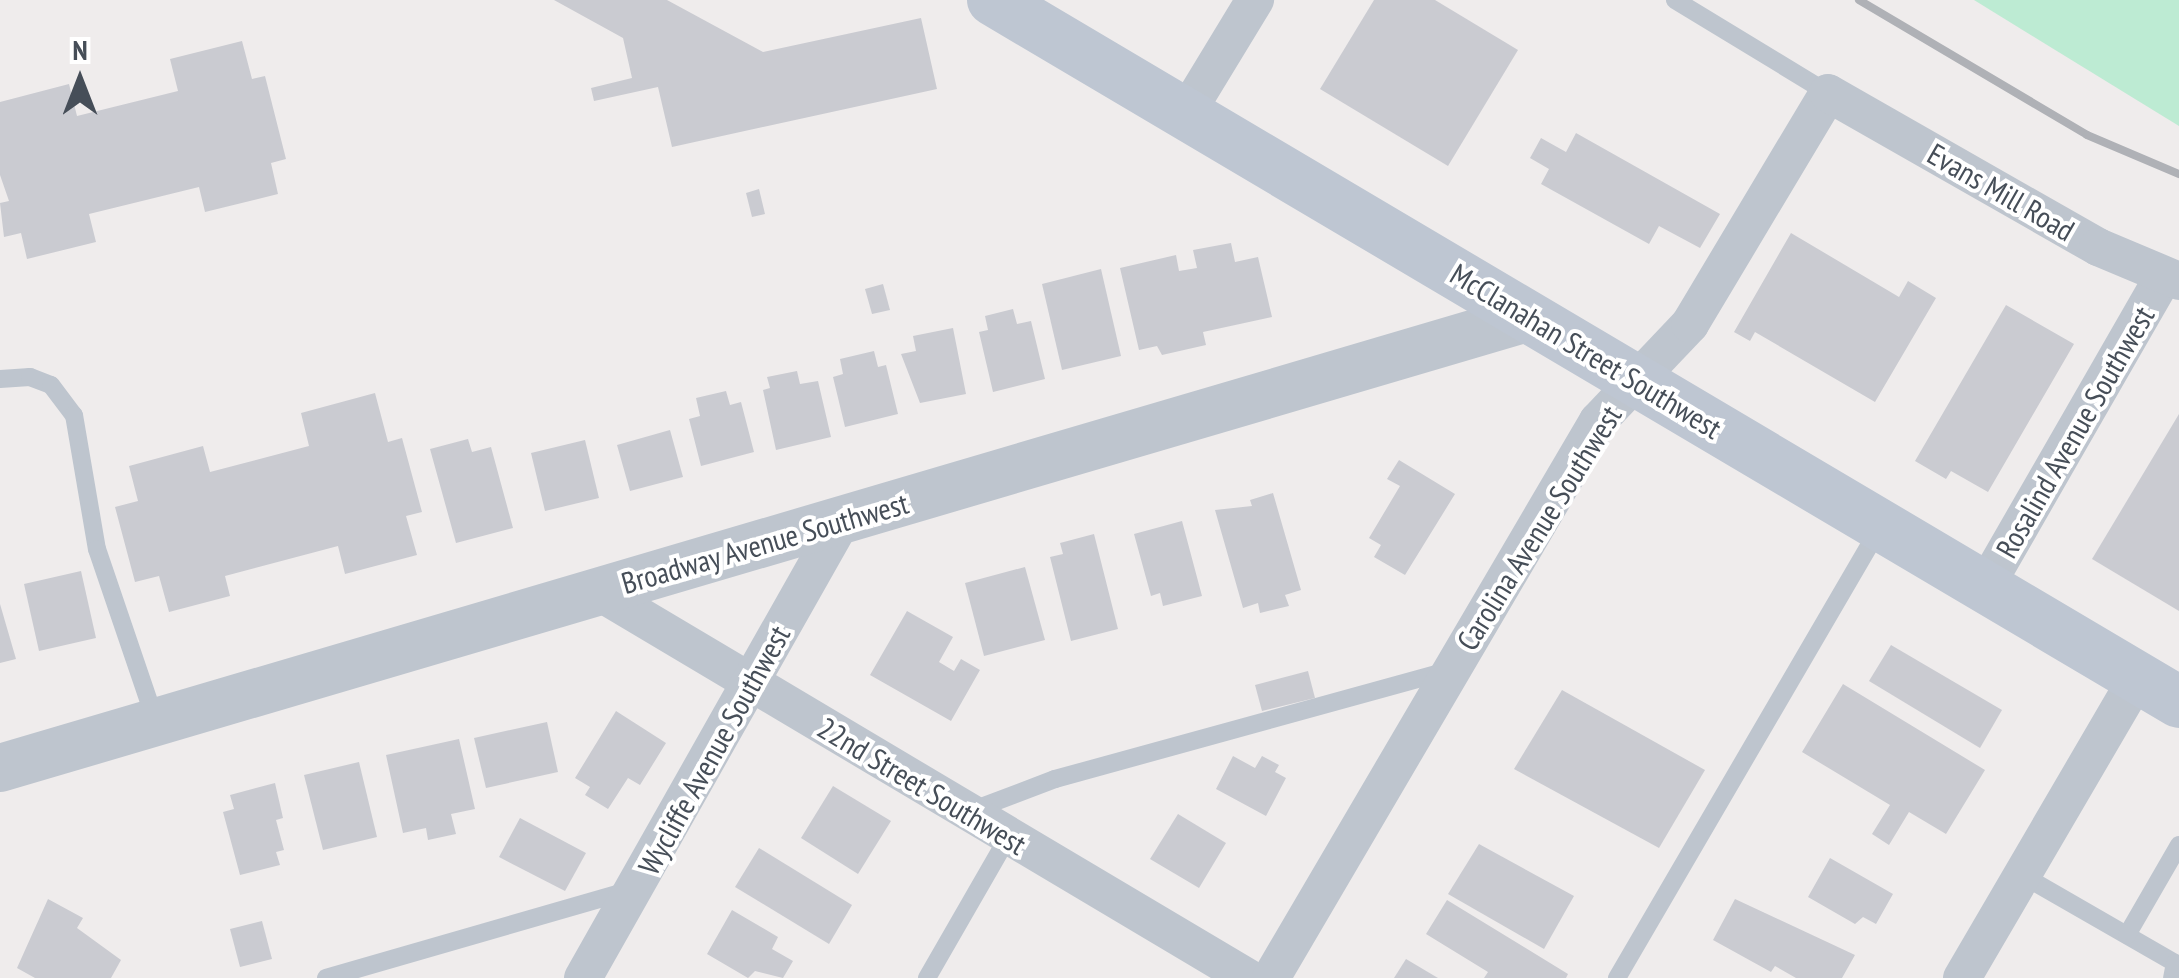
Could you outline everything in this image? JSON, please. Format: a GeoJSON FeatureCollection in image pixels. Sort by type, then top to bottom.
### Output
{"type":"FeatureCollection","features":[{"type":"Feature","properties":{"kind":"main road","name":"McClanahan Street Southwest"},"geometry":{"type":"LineString","coordinates":[[993,0],[2158,689]]}},
{"type":"Feature","properties":{"kind":"street"},"geometry":{"type":"LineString","coordinates":[[1185,115],[1255,0]]}},
{"type":"Feature","properties":{"kind":"street","name":"Evans Mill Road"},"geometry":{"type":"LineString","coordinates":[[1828,93],[2098,247],[2172,279]]}},
{"type":"Feature","properties":{"kind":"street","name":"Carolina Avenue Southwest"},"geometry":{"type":"LineString","coordinates":[[1271,978],[1598,421],[1690,324],[1828,93]]}},
{"type":"Feature","properties":{"kind":"street","name":"Rosalind Avenue Southwest"},"geometry":{"type":"LineString","coordinates":[[1985,587],[2172,279]]}},
{"type":"Feature","properties":{"kind":"street","name":"Broadway Avenue Southwest"},"geometry":{"type":"LineString","coordinates":[[7,776],[156,722],[1530,317]]}},
{"type":"Feature","properties":{"kind":"street","name":"Wycliffe Avenue Southwest"},"geometry":{"type":"LineString","coordinates":[[583,978],[842,520]]}},
{"type":"Feature","properties":{"kind":"street","name":"22nd Street Southwest"},"geometry":{"type":"LineString","coordinates":[[598,592],[1248,978]]}},
{"type":"Feature","properties":{"kind":"street"},"geometry":{"type":"LineString","coordinates":[[1962,978],[2022,875],[2158,689]]}},
{"type":"Feature","properties":{"kind":"lane"},"geometry":{"type":"LineString","coordinates":[[1675,0],[1828,93]]}},
{"type":"Feature","properties":{"kind":"lane"},"geometry":{"type":"LineString","coordinates":[[0,380],[30,377],[50,385],[74,415],[97,549],[156,722]]}},
{"type":"Feature","properties":{"kind":"lane"},"geometry":{"type":"LineString","coordinates":[[1618,978],[1881,525]]}},
{"type":"Feature","properties":{"kind":"lane"},"geometry":{"type":"LineString","coordinates":[[966,812],[1055,779],[1452,670]]}},
{"type":"Feature","properties":{"kind":"lane"},"geometry":{"type":"LineString","coordinates":[[928,978],[1008,837]]}},
{"type":"Feature","properties":{"kind":"lane"},"geometry":{"type":"LineString","coordinates":[[2127,936],[2179,844]]}},
{"type":"Feature","properties":{"kind":"lane"},"geometry":{"type":"LineString","coordinates":[[2022,875],[2175,965]]}},
{"type":"Feature","properties":{"kind":"lane"},"geometry":{"type":"LineString","coordinates":[[326,978],[636,888]]}},
{"type":"Feature","properties":{"kind":"green space"},"geometry":{"type":"Polygon","coordinates":[[[1974,0],[2179,0],[2179,126],[1974,0]]]}},
{"type":"Feature","properties":{"kind":"building"},"geometry":{"type":"Polygon","coordinates":[[[554,0],[667,0],[763,52],[921,18],[937,89],[672,147],[658,87],[594,101],[591,88],[632,78],[623,38],[554,0]]]}},
{"type":"Feature","properties":{"kind":"building"},"geometry":{"type":"Polygon","coordinates":[[[1374,0],[1435,0],[1518,50],[1448,166],[1320,89],[1374,0]]]}},
{"type":"Feature","properties":{"kind":"building"},"geometry":{"type":"Polygon","coordinates":[[[242,41],[252,79],[265,76],[286,159],[271,163],[278,194],[205,212],[199,187],[89,214],[96,242],[27,259],[21,233],[4,237],[0,203],[9,201],[0,175],[0,102],[69,84],[77,116],[178,91],[170,59],[242,41]]]}},
{"type":"Feature","properties":{"kind":"building"},"geometry":{"type":"Polygon","coordinates":[[[1576,133],[1720,214],[1700,248],[1659,226],[1649,244],[1541,184],[1549,169],[1530,158],[1541,138],[1566,152],[1576,133]]]}},
{"type":"Feature","properties":{"kind":"building"},"geometry":{"type":"Polygon","coordinates":[[[759,189],[765,214],[752,217],[746,193],[759,189]]]}},
{"type":"Feature","properties":{"kind":"building"},"geometry":{"type":"Polygon","coordinates":[[[1791,233],[1899,297],[1908,281],[1936,298],[1875,402],[1755,332],[1750,341],[1734,332],[1791,233]]]}},
{"type":"Feature","properties":{"kind":"building"},"geometry":{"type":"Polygon","coordinates":[[[1231,243],[1235,262],[1258,257],[1272,317],[1203,332],[1206,345],[1162,355],[1157,346],[1139,350],[1120,268],[1176,255],[1179,271],[1197,268],[1193,250],[1231,243]]]}},
{"type":"Feature","properties":{"kind":"building"},"geometry":{"type":"Polygon","coordinates":[[[1101,269],[1121,356],[1062,370],[1042,284],[1101,269]]]}},
{"type":"Feature","properties":{"kind":"building"},"geometry":{"type":"Polygon","coordinates":[[[883,284],[890,310],[872,314],[865,289],[883,284]]]}},
{"type":"Feature","properties":{"kind":"building"},"geometry":{"type":"Polygon","coordinates":[[[2006,305],[2074,344],[1988,492],[1951,471],[1946,479],[1915,461],[2006,305]]]}},
{"type":"Feature","properties":{"kind":"building"},"geometry":{"type":"Polygon","coordinates":[[[1013,309],[1017,324],[1031,321],[1045,379],[993,392],[979,332],[988,330],[985,316],[1013,309]]]}},
{"type":"Feature","properties":{"kind":"building"},"geometry":{"type":"Polygon","coordinates":[[[953,328],[966,394],[920,403],[901,354],[916,351],[913,336],[953,328]]]}},
{"type":"Feature","properties":{"kind":"building"},"geometry":{"type":"Polygon","coordinates":[[[874,351],[878,367],[886,365],[898,414],[845,427],[833,377],[843,374],[840,359],[874,351]]]}},
{"type":"Feature","properties":{"kind":"building"},"geometry":{"type":"Polygon","coordinates":[[[797,371],[800,384],[818,381],[831,437],[776,450],[763,390],[770,388],[767,377],[797,371]]]}},
{"type":"Feature","properties":{"kind":"building"},"geometry":{"type":"Polygon","coordinates":[[[726,391],[730,405],[741,402],[754,452],[701,466],[689,419],[700,416],[696,398],[726,391]]]}},
{"type":"Feature","properties":{"kind":"building"},"geometry":{"type":"Polygon","coordinates":[[[375,393],[388,442],[402,438],[422,512],[406,516],[417,555],[345,574],[338,546],[225,576],[230,596],[169,612],[159,576],[135,582],[115,507],[138,501],[129,466],[203,446],[210,472],[309,446],[301,413],[375,393]]]}},
{"type":"Feature","properties":{"kind":"building"},"geometry":{"type":"Polygon","coordinates":[[[2179,414],[2179,611],[2092,559],[2179,414]]]}},
{"type":"Feature","properties":{"kind":"building"},"geometry":{"type":"Polygon","coordinates":[[[670,430],[683,477],[630,491],[617,445],[670,430]]]}},
{"type":"Feature","properties":{"kind":"building"},"geometry":{"type":"Polygon","coordinates":[[[468,439],[472,452],[491,447],[513,528],[456,543],[430,449],[468,439]]]}},
{"type":"Feature","properties":{"kind":"building"},"geometry":{"type":"Polygon","coordinates":[[[585,440],[599,498],[545,511],[531,453],[585,440]]]}},
{"type":"Feature","properties":{"kind":"building"},"geometry":{"type":"Polygon","coordinates":[[[1399,460],[1455,494],[1405,575],[1374,557],[1381,545],[1369,538],[1400,486],[1387,479],[1399,460]]]}},
{"type":"Feature","properties":{"kind":"building"},"geometry":{"type":"Polygon","coordinates":[[[1273,493],[1301,590],[1285,595],[1289,606],[1260,613],[1258,603],[1243,608],[1215,510],[1252,506],[1250,500],[1273,493]]]}},
{"type":"Feature","properties":{"kind":"building"},"geometry":{"type":"Polygon","coordinates":[[[1182,521],[1202,596],[1163,606],[1160,593],[1151,596],[1134,534],[1182,521]]]}},
{"type":"Feature","properties":{"kind":"building"},"geometry":{"type":"Polygon","coordinates":[[[1094,534],[1118,629],[1071,641],[1050,557],[1063,554],[1060,543],[1094,534]]]}},
{"type":"Feature","properties":{"kind":"building"},"geometry":{"type":"Polygon","coordinates":[[[1025,567],[1045,640],[984,656],[965,583],[1025,567]]]}},
{"type":"Feature","properties":{"kind":"building"},"geometry":{"type":"Polygon","coordinates":[[[81,571],[96,638],[39,651],[24,584],[81,571]]]}},
{"type":"Feature","properties":{"kind":"building"},"geometry":{"type":"Polygon","coordinates":[[[0,604],[16,659],[0,663],[0,604]]]}},
{"type":"Feature","properties":{"kind":"building"},"geometry":{"type":"Polygon","coordinates":[[[907,611],[953,637],[939,662],[954,671],[961,659],[980,670],[951,721],[870,675],[907,611]]]}},
{"type":"Feature","properties":{"kind":"building"},"geometry":{"type":"Polygon","coordinates":[[[1891,645],[2002,710],[1980,748],[1869,681],[1891,645]]]}},
{"type":"Feature","properties":{"kind":"building"},"geometry":{"type":"Polygon","coordinates":[[[1308,671],[1315,698],[1262,711],[1255,685],[1308,671]]]}},
{"type":"Feature","properties":{"kind":"building"},"geometry":{"type":"Polygon","coordinates":[[[1843,684],[1985,770],[1946,834],[1909,812],[1889,845],[1872,834],[1890,805],[1802,752],[1843,684]]]}},
{"type":"Feature","properties":{"kind":"building"},"geometry":{"type":"Polygon","coordinates":[[[1562,690],[1705,770],[1659,848],[1514,769],[1562,690]]]}},
{"type":"Feature","properties":{"kind":"building"},"geometry":{"type":"Polygon","coordinates":[[[616,711],[666,743],[640,785],[628,778],[608,809],[585,795],[590,787],[575,778],[616,711]]]}},
{"type":"Feature","properties":{"kind":"building"},"geometry":{"type":"Polygon","coordinates":[[[547,722],[558,772],[486,788],[474,738],[547,722]]]}},
{"type":"Feature","properties":{"kind":"building"},"geometry":{"type":"Polygon","coordinates":[[[459,739],[475,809],[451,814],[456,834],[428,840],[426,828],[403,833],[386,755],[459,739]]]}},
{"type":"Feature","properties":{"kind":"building"},"geometry":{"type":"Polygon","coordinates":[[[1233,756],[1255,768],[1262,756],[1279,765],[1275,772],[1286,778],[1266,816],[1216,789],[1233,756]]]}},
{"type":"Feature","properties":{"kind":"building"},"geometry":{"type":"Polygon","coordinates":[[[359,762],[377,837],[323,850],[304,775],[359,762]]]}},
{"type":"Feature","properties":{"kind":"building"},"geometry":{"type":"Polygon","coordinates":[[[275,783],[283,818],[276,820],[284,850],[276,852],[280,865],[240,875],[223,812],[234,809],[230,795],[275,783]]]}},
{"type":"Feature","properties":{"kind":"building"},"geometry":{"type":"Polygon","coordinates":[[[833,786],[891,821],[858,874],[801,838],[833,786]]]}},
{"type":"Feature","properties":{"kind":"building"},"geometry":{"type":"Polygon","coordinates":[[[1178,814],[1226,843],[1199,888],[1150,859],[1178,814]]]}},
{"type":"Feature","properties":{"kind":"building"},"geometry":{"type":"Polygon","coordinates":[[[520,818],[586,853],[565,891],[499,857],[520,818]]]}},
{"type":"Feature","properties":{"kind":"building"},"geometry":{"type":"Polygon","coordinates":[[[1479,844],[1574,896],[1544,949],[1448,894],[1479,844]]]}},
{"type":"Feature","properties":{"kind":"building"},"geometry":{"type":"Polygon","coordinates":[[[759,848],[852,905],[829,944],[735,887],[759,848]]]}},
{"type":"Feature","properties":{"kind":"building"},"geometry":{"type":"Polygon","coordinates":[[[1830,858],[1893,894],[1876,924],[1863,917],[1855,924],[1808,897],[1830,858]]]}},
{"type":"Feature","properties":{"kind":"building"},"geometry":{"type":"Polygon","coordinates":[[[48,899],[83,918],[77,928],[121,960],[111,978],[35,978],[17,968],[48,899]]]}},
{"type":"Feature","properties":{"kind":"building"},"geometry":{"type":"Polygon","coordinates":[[[1735,899],[1855,955],[1842,978],[1796,978],[1775,966],[1771,972],[1713,940],[1735,899]]]}},
{"type":"Feature","properties":{"kind":"building"},"geometry":{"type":"Polygon","coordinates":[[[1447,900],[1568,974],[1566,978],[1484,978],[1488,972],[1426,934],[1447,900]]]}},
{"type":"Feature","properties":{"kind":"building"},"geometry":{"type":"Polygon","coordinates":[[[732,910],[778,937],[772,949],[793,961],[783,978],[755,971],[748,978],[707,954],[732,910]]]}},
{"type":"Feature","properties":{"kind":"building"},"geometry":{"type":"Polygon","coordinates":[[[262,921],[272,959],[240,967],[230,929],[262,921]]]}},
{"type":"Feature","properties":{"kind":"building"},"geometry":{"type":"Polygon","coordinates":[[[1406,959],[1438,978],[1394,978],[1406,959]]]}},
{"type":"Feature","properties":{"kind":"railway"},"geometry":{"type":"LineString","coordinates":[[1859,0],[2087,135],[2179,174]]}}]}
